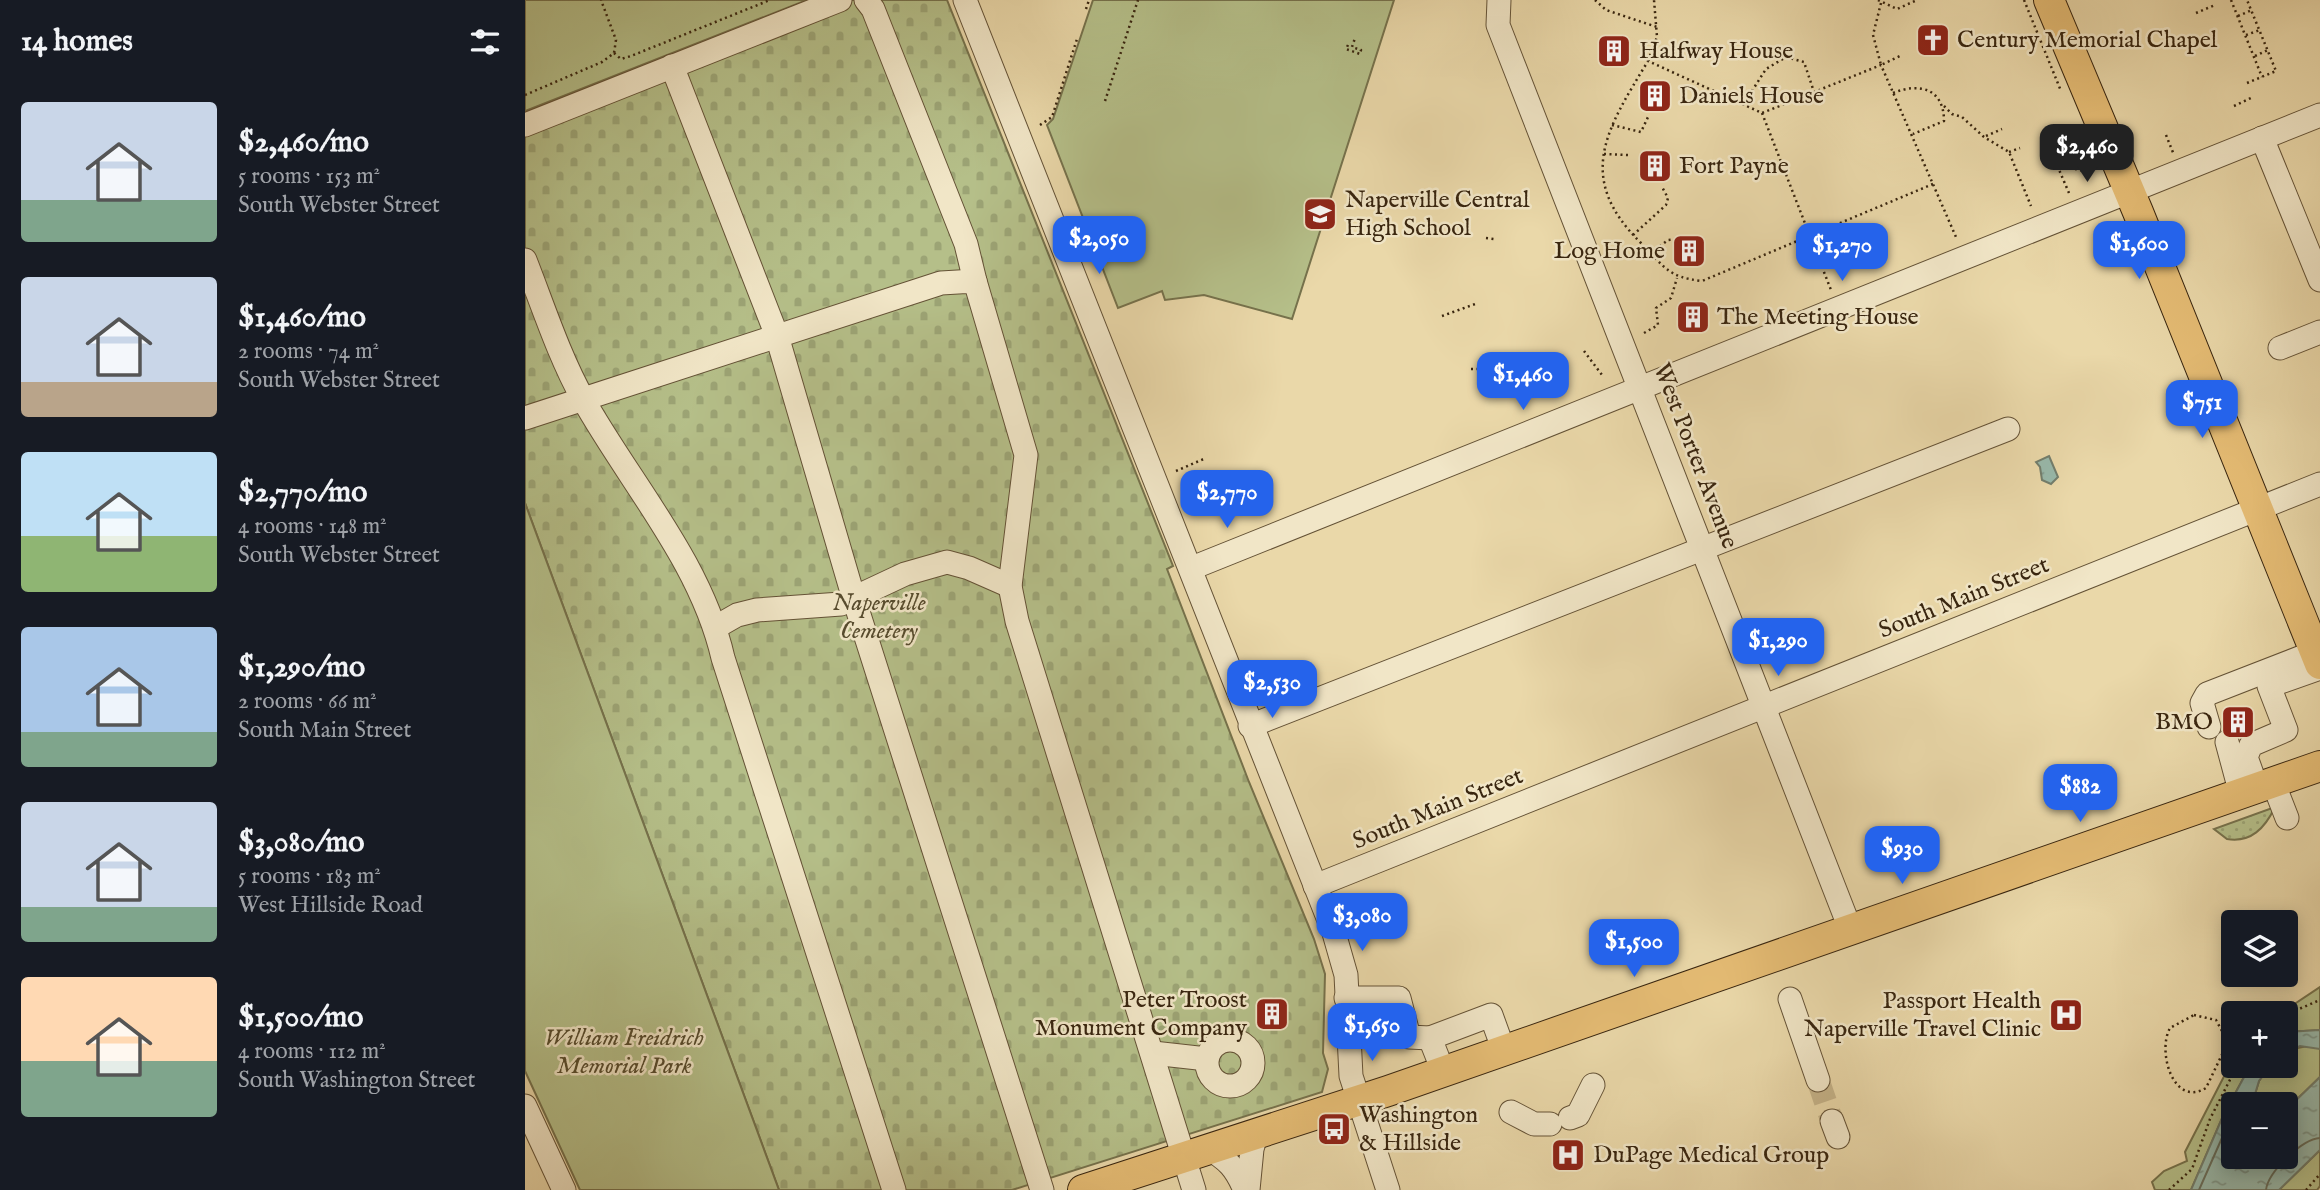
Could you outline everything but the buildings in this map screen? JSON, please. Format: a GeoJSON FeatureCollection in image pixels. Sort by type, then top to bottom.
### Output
{"type":"FeatureCollection","features":[{"type":"Feature","properties":{"kind":"main road"},"geometry":{"type":"LineString","coordinates":[[2049,0],[2129,191],[2318,661]]}},
{"type":"Feature","properties":{"kind":"main road"},"geometry":{"type":"LineString","coordinates":[[1083,1190],[1504,1051],[2320,766]]}},
{"type":"Feature","properties":{"kind":"street"},"geometry":{"type":"LineString","coordinates":[[525,125],[840,0]]}},
{"type":"Feature","properties":{"kind":"street"},"geometry":{"type":"LineString","coordinates":[[866,0],[873,9],[966,244],[1026,455],[1010,586],[1017,621],[1153,1053],[1196,1152],[1194,1190]]}},
{"type":"Feature","properties":{"kind":"street"},"geometry":{"type":"LineString","coordinates":[[965,0],[1335,933],[1346,975],[1351,1076],[1388,1190]]}},
{"type":"Feature","properties":{"kind":"street","name":"West Porter Avenue"},"geometry":{"type":"LineString","coordinates":[[1499,0],[1498,25],[1851,931]]}},
{"type":"Feature","properties":{"kind":"street"},"geometry":{"type":"LineString","coordinates":[[672,66],[777,335],[854,599],[1042,1190]]}},
{"type":"Feature","properties":{"kind":"street"},"geometry":{"type":"LineString","coordinates":[[1192,568],[2320,115]]}},
{"type":"Feature","properties":{"kind":"street"},"geometry":{"type":"LineString","coordinates":[[2262,138],[2320,280]]}},
{"type":"Feature","properties":{"kind":"street"},"geometry":{"type":"LineString","coordinates":[[525,260],[583,399],[650,505],[716,627],[723,658],[894,1190]]}},
{"type":"Feature","properties":{"kind":"street"},"geometry":{"type":"LineString","coordinates":[[525,418],[941,284],[975,281]]}},
{"type":"Feature","properties":{"kind":"street"},"geometry":{"type":"LineString","coordinates":[[2280,348],[2320,332]]}},
{"type":"Feature","properties":{"kind":"street"},"geometry":{"type":"LineString","coordinates":[[1251,726],[2008,429]]}},
{"type":"Feature","properties":{"kind":"street","name":"South Main Street"},"geometry":{"type":"LineString","coordinates":[[1315,886],[2320,484]]}},
{"type":"Feature","properties":{"kind":"street"},"geometry":{"type":"LineString","coordinates":[[716,627],[737,615],[757,610],[841,604],[905,574],[947,562],[969,568],[1010,586]]}},
{"type":"Feature","properties":{"kind":"street"},"geometry":{"type":"LineString","coordinates":[[2287,818],[2251,790],[2202,703],[2207,694],[2265,680],[2318,661]]}},
{"type":"Feature","properties":{"kind":"street"},"geometry":{"type":"LineString","coordinates":[[2251,790],[2246,757],[2251,746],[2286,730],[2265,680]]}},
{"type":"Feature","properties":{"kind":"street"},"geometry":{"type":"LineString","coordinates":[[1346,998],[1399,998],[1409,1037],[1430,1038],[1491,1015],[1504,1051]]}},
{"type":"Feature","properties":{"kind":"street"},"geometry":{"type":"LineString","coordinates":[[1790,999],[1818,1080]]}},
{"type":"Feature","properties":{"kind":"street"},"geometry":{"type":"LineString","coordinates":[[1430,1038],[1443,1071]]}},
{"type":"Feature","properties":{"kind":"street"},"geometry":{"type":"LineString","coordinates":[[1153,1053],[1207,1059]]}},
{"type":"Feature","properties":{"kind":"street"},"geometry":{"type":"LineString","coordinates":[[1511,1112],[1534,1124],[1560,1121],[1578,1115],[1593,1086]]}},
{"type":"Feature","properties":{"kind":"street"},"geometry":{"type":"LineString","coordinates":[[525,1106],[564,1190]]}},
{"type":"Feature","properties":{"kind":"street"},"geometry":{"type":"LineString","coordinates":[[1247,1190],[1257,1132]]}},
{"type":"Feature","properties":{"kind":"street"},"geometry":{"type":"LineString","coordinates":[[1196,1152],[1225,1157],[1237,1170],[1247,1190]]}},
{"type":"Feature","properties":{"kind":"path"},"geometry":{"type":"LineString","coordinates":[[525,95],[603,62],[614,53],[616,40],[601,0]]}},
{"type":"Feature","properties":{"kind":"path"},"geometry":{"type":"LineString","coordinates":[[614,53],[621,59],[631,56],[770,0]]}},
{"type":"Feature","properties":{"kind":"path"},"geometry":{"type":"LineString","coordinates":[[1086,9],[1089,0]]}},
{"type":"Feature","properties":{"kind":"path"},"geometry":{"type":"LineString","coordinates":[[1105,101],[1138,0]]}},
{"type":"Feature","properties":{"kind":"path"},"geometry":{"type":"LineString","coordinates":[[1595,0],[1599,7],[1657,27]]}},
{"type":"Feature","properties":{"kind":"path"},"geometry":{"type":"LineString","coordinates":[[1654,0],[1657,37],[1648,61],[1611,125],[1600,166],[1607,196],[1620,222],[1677,278],[1702,281],[1933,184]]}},
{"type":"Feature","properties":{"kind":"path"},"geometry":{"type":"LineString","coordinates":[[1917,0],[1897,9],[1879,2],[1873,35],[1881,65],[1956,237]]}},
{"type":"Feature","properties":{"kind":"path"},"geometry":{"type":"LineString","coordinates":[[2231,0],[2262,77]]}},
{"type":"Feature","properties":{"kind":"path"},"geometry":{"type":"LineString","coordinates":[[2247,0],[2276,71],[2247,83]]}},
{"type":"Feature","properties":{"kind":"path"},"geometry":{"type":"LineString","coordinates":[[2196,13],[2215,5]]}},
{"type":"Feature","properties":{"kind":"path"},"geometry":{"type":"LineString","coordinates":[[2238,16],[2252,10]]}},
{"type":"Feature","properties":{"kind":"path"},"geometry":{"type":"LineString","coordinates":[[2245,36],[2260,30]]}},
{"type":"Feature","properties":{"kind":"path"},"geometry":{"type":"LineString","coordinates":[[1348,45],[1346,49],[1360,54],[1361,50],[1352,47],[1355,38]]}},
{"type":"Feature","properties":{"kind":"path"},"geometry":{"type":"LineString","coordinates":[[1039,125],[1052,117],[1077,39]]}},
{"type":"Feature","properties":{"kind":"path"},"geometry":{"type":"LineString","coordinates":[[2254,56],[2268,50]]}},
{"type":"Feature","properties":{"kind":"path"},"geometry":{"type":"LineString","coordinates":[[1762,113],[1900,56]]}},
{"type":"Feature","properties":{"kind":"path"},"geometry":{"type":"LineString","coordinates":[[1743,104],[1766,69],[1786,57],[1804,62],[1814,92]]}},
{"type":"Feature","properties":{"kind":"path"},"geometry":{"type":"LineString","coordinates":[[1648,61],[1762,113],[1832,292]]}},
{"type":"Feature","properties":{"kind":"path"},"geometry":{"type":"LineString","coordinates":[[1893,93],[1921,87],[1935,94],[1952,114],[1962,117],[1980,130],[1984,137],[2009,152],[2031,206]]}},
{"type":"Feature","properties":{"kind":"path"},"geometry":{"type":"LineString","coordinates":[[2234,106],[2253,97]]}},
{"type":"Feature","properties":{"kind":"path"},"geometry":{"type":"LineString","coordinates":[[1911,135],[1944,121],[1944,106]]}},
{"type":"Feature","properties":{"kind":"path"},"geometry":{"type":"LineString","coordinates":[[1611,125],[1641,132],[1648,117]]}},
{"type":"Feature","properties":{"kind":"path"},"geometry":{"type":"LineString","coordinates":[[1984,137],[2002,129]]}},
{"type":"Feature","properties":{"kind":"path"},"geometry":{"type":"LineString","coordinates":[[2165,135],[2174,155]]}},
{"type":"Feature","properties":{"kind":"path"},"geometry":{"type":"LineString","coordinates":[[2009,152],[2019,148]]}},
{"type":"Feature","properties":{"kind":"path"},"geometry":{"type":"LineString","coordinates":[[1603,154],[1629,155]]}},
{"type":"Feature","properties":{"kind":"path"},"geometry":{"type":"LineString","coordinates":[[2069,193],[2054,158],[2063,155],[2068,166],[2077,171],[2096,167]]}},
{"type":"Feature","properties":{"kind":"path"},"geometry":{"type":"LineString","coordinates":[[1633,234],[1666,205],[1668,198],[1662,187]]}},
{"type":"Feature","properties":{"kind":"path"},"geometry":{"type":"LineString","coordinates":[[1486,238],[1494,239]]}},
{"type":"Feature","properties":{"kind":"path"},"geometry":{"type":"LineString","coordinates":[[1651,253],[1668,240],[1688,238]]}},
{"type":"Feature","properties":{"kind":"path"},"geometry":{"type":"LineString","coordinates":[[1644,333],[1658,325],[1656,308],[1671,298],[1677,278]]}},
{"type":"Feature","properties":{"kind":"path"},"geometry":{"type":"LineString","coordinates":[[1442,316],[1478,303]]}},
{"type":"Feature","properties":{"kind":"path"},"geometry":{"type":"LineString","coordinates":[[1584,351],[1602,375]]}},
{"type":"Feature","properties":{"kind":"path"},"geometry":{"type":"LineString","coordinates":[[1471,369],[1479,369]]}},
{"type":"Feature","properties":{"kind":"path"},"geometry":{"type":"LineString","coordinates":[[1175,471],[1206,458]]}},
{"type":"Feature","properties":{"kind":"path"},"geometry":{"type":"LineString","coordinates":[[2298,1009],[2320,1000]]}},
{"type":"Feature","properties":{"kind":"path"},"geometry":{"type":"LineString","coordinates":[[2194,1015],[2206,1015],[2216,1020],[2228,1042],[2206,1088],[2200,1092],[2182,1088],[2170,1075],[2164,1046],[2165,1036],[2177,1022],[2194,1015]]}},
{"type":"Feature","properties":{"kind":"path"},"geometry":{"type":"LineString","coordinates":[[2169,1190],[2192,1169],[2210,1119],[2231,1078]]}},
{"type":"Feature","properties":{"kind":"path"},"geometry":{"type":"LineString","coordinates":[[2306,1190],[2320,1174]]}},
{"type":"Feature","properties":{"kind":"green space"},"geometry":{"type":"Polygon","coordinates":[[[525,0],[807,0],[525,111],[525,0]]]}},
{"type":"Feature","properties":{"kind":"green space","name":"Naperville Cemetery"},"geometry":{"type":"Polygon","coordinates":[[[807,0],[947,0],[1173,566],[1167,569],[1249,782],[1314,939],[1325,974],[1323,1053],[1328,1069],[1322,1092],[1012,1190],[779,1190],[525,503],[525,111],[807,0]]]}},
{"type":"Feature","properties":{"kind":"green space"},"geometry":{"type":"Polygon","coordinates":[[[1093,0],[1394,0],[1292,319],[1204,295],[1165,300],[1162,291],[1118,308],[1047,125],[1053,119],[1093,0]]]}},
{"type":"Feature","properties":{"kind":"green space","name":"William Freidrich Memorial Park"},"geometry":{"type":"Polygon","coordinates":[[[525,503],[779,1190],[580,1190],[525,1071],[525,503]]]}},
{"type":"Feature","properties":{"kind":"green space"},"geometry":{"type":"Polygon","coordinates":[[[2275,807],[2262,827],[2243,839],[2227,839],[2214,829],[2275,807]]]}},
{"type":"Feature","properties":{"kind":"green space"},"geometry":{"type":"Polygon","coordinates":[[[2320,987],[2320,1030],[2298,1031],[2298,1002],[2320,987]]]}},
{"type":"Feature","properties":{"kind":"green space"},"geometry":{"type":"Polygon","coordinates":[[[2313,1045],[2320,1049],[2320,1077],[2298,1098],[2298,1092],[2256,1092],[2261,1078],[2298,1078],[2298,1048],[2313,1045]]]}},
{"type":"Feature","properties":{"kind":"green space"},"geometry":{"type":"Polygon","coordinates":[[[2223,1078],[2244,1078],[2236,1092],[2221,1092],[2221,1121],[2191,1190],[2155,1190],[2152,1182],[2164,1171],[2187,1161],[2185,1152],[2223,1078]]]}},
{"type":"Feature","properties":{"kind":"green space"},"geometry":{"type":"Polygon","coordinates":[[[2320,1150],[2320,1186],[2317,1190],[2279,1190],[2320,1150]]]}},
{"type":"Feature","properties":{"kind":"water"},"geometry":{"type":"Polygon","coordinates":[[[2049,456],[2058,477],[2051,484],[2042,480],[2040,467],[2036,462],[2049,456]]]}},
{"type":"Feature","properties":{"kind":"water"},"geometry":{"type":"Polygon","coordinates":[[[2320,1030],[2320,1049],[2298,1047],[2298,1031],[2320,1030]]]}},
{"type":"Feature","properties":{"kind":"water"},"geometry":{"type":"Polygon","coordinates":[[[2320,1077],[2320,1150],[2279,1190],[2191,1190],[2221,1121],[2221,1169],[2298,1169],[2298,1098],[2320,1077]]]}},
{"type":"Feature","properties":{"kind":"water"},"geometry":{"type":"Polygon","coordinates":[[[2244,1078],[2261,1078],[2256,1092],[2236,1092],[2244,1078]]]}},
{"type":"Feature","properties":{"kind":"tunnel"},"geometry":{"type":"LineString","coordinates":[[1818,1080],[1832,1121]]}},
{"type":"Feature","properties":{"kind":"place","name":"Century Memorial Chapel"},"geometry":{"type":"Point","coordinates":[1933,40]}},
{"type":"Feature","properties":{"kind":"place","name":"Halfway House"},"geometry":{"type":"Point","coordinates":[1614,51]}},
{"type":"Feature","properties":{"kind":"place","name":"Daniels House"},"geometry":{"type":"Point","coordinates":[1655,96]}},
{"type":"Feature","properties":{"kind":"place","name":"Fort Payne"},"geometry":{"type":"Point","coordinates":[1655,166]}},
{"type":"Feature","properties":{"kind":"place","name":"Naperville Central High School"},"geometry":{"type":"Point","coordinates":[1320,214]}},
{"type":"Feature","properties":{"kind":"place","name":"Log Home"},"geometry":{"type":"Point","coordinates":[1689,251]}},
{"type":"Feature","properties":{"kind":"place","name":"The Meeting House"},"geometry":{"type":"Point","coordinates":[1693,317]}},
{"type":"Feature","properties":{"kind":"place","name":"BMO"},"geometry":{"type":"Point","coordinates":[2238,722]}},
{"type":"Feature","properties":{"kind":"place","name":"Peter Troost Monument Company"},"geometry":{"type":"Point","coordinates":[1272,1014]}},
{"type":"Feature","properties":{"kind":"place","name":"Passport Health Naperville Travel Clinic"},"geometry":{"type":"Point","coordinates":[2066,1015]}},
{"type":"Feature","properties":{"kind":"place","name":"Washington & Hillside"},"geometry":{"type":"Point","coordinates":[1334,1129]}},
{"type":"Feature","properties":{"kind":"place","name":"DuPage Medical Group"},"geometry":{"type":"Point","coordinates":[1568,1155]}}]}
